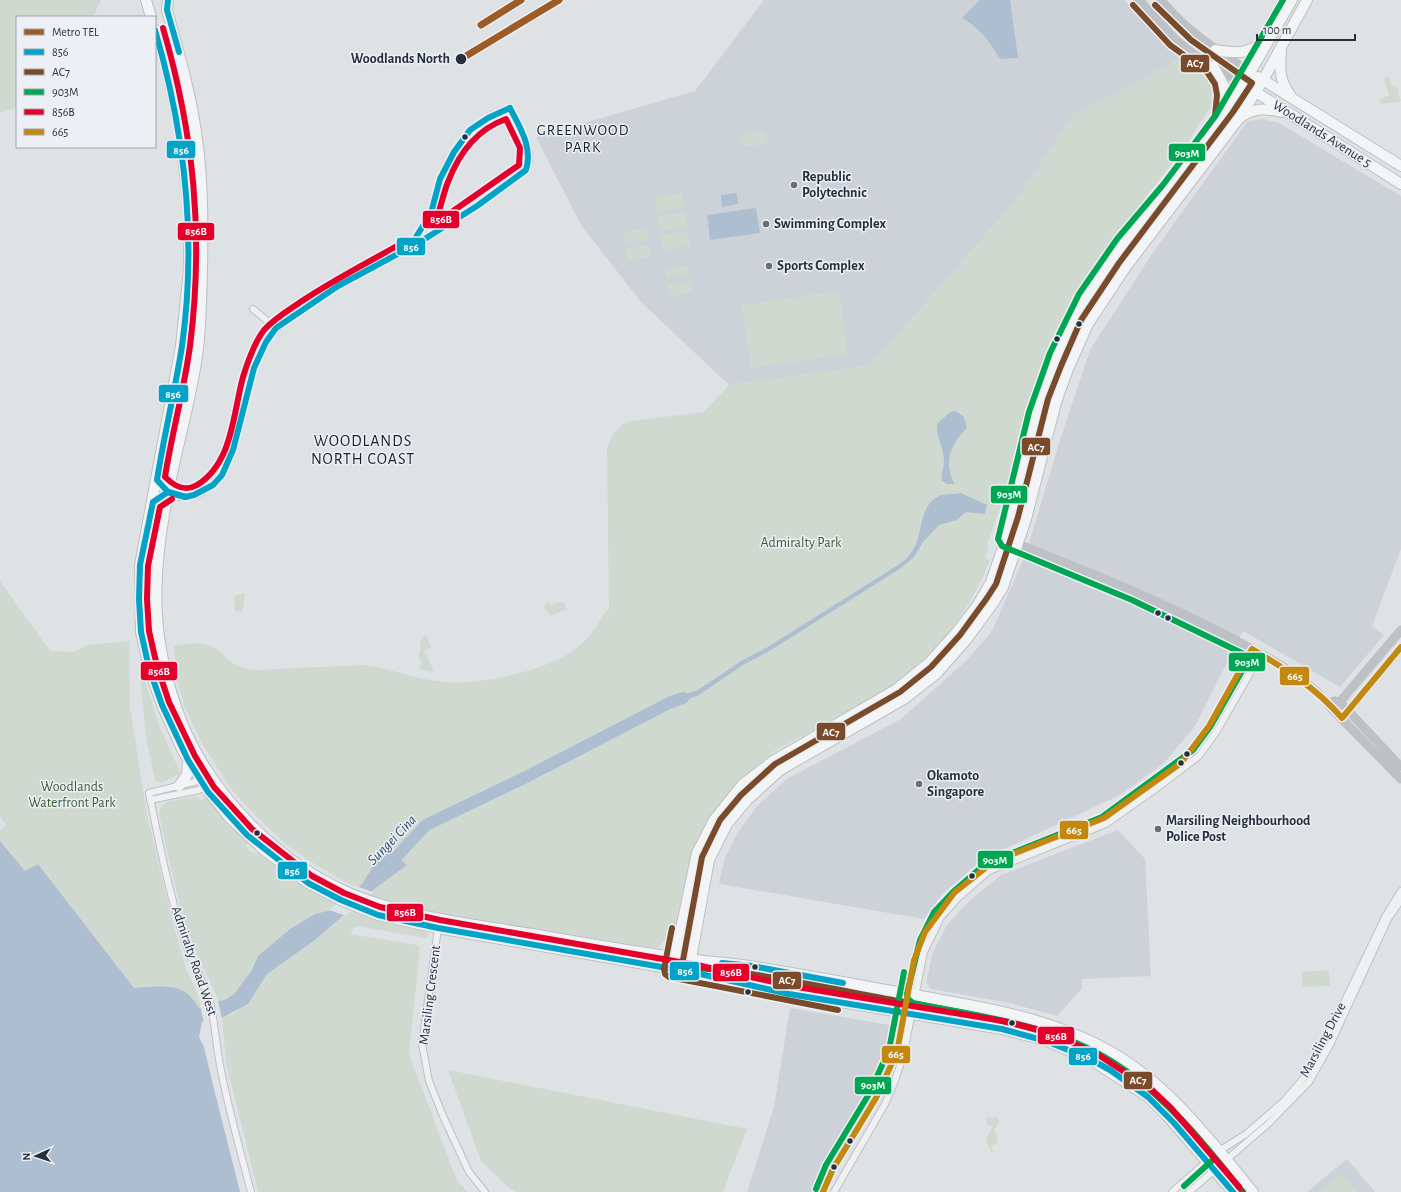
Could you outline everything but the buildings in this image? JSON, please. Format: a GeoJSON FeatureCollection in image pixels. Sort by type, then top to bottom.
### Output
{"type":"FeatureCollection","features":[{"type":"Feature","properties":{"kind":"main road"},"geometry":{"type":"LineString","coordinates":[[146,0],[151,16]]}},
{"type":"Feature","properties":{"kind":"main road"},"geometry":{"type":"LineString","coordinates":[[168,0],[167,10],[179,51],[193,113],[201,173],[203,223],[201,318],[198,350],[192,389],[168,492],[156,571],[155,603],[158,641],[183,724],[211,777],[237,809],[274,846],[314,875],[349,893],[403,911],[674,957],[752,966],[1025,1017],[1098,1045],[1117,1055],[1161,1088],[1220,1151],[1253,1192]]}},
{"type":"Feature","properties":{"kind":"main road"},"geometry":{"type":"LineString","coordinates":[[672,970],[697,853],[714,820],[742,785],[773,761],[892,692],[929,663],[956,634],[977,606],[991,582],[1006,539],[1036,415],[1057,357],[1087,295],[1110,261],[1182,172],[1223,118],[1244,85],[1292,0]]}},
{"type":"Feature","properties":{"kind":"main road"},"geometry":{"type":"LineString","coordinates":[[689,972],[709,860],[727,824],[747,800],[780,770],[904,699],[937,673],[974,630],[994,602],[1003,587],[1026,519],[1050,422],[1068,368],[1088,324],[1125,268],[1240,117],[1263,80],[1308,0]]}},
{"type":"Feature","properties":{"kind":"main road"},"geometry":{"type":"LineString","coordinates":[[156,33],[167,67],[180,131],[190,230],[187,298],[182,346],[162,440],[157,480],[140,565],[141,632],[149,668],[162,705],[188,760],[202,783],[229,817],[263,849],[308,883],[340,900],[385,917],[438,928],[689,972],[776,992],[908,1013],[1024,1034],[1045,1040],[1093,1061],[1147,1096],[1165,1113],[1234,1192]]}},
{"type":"Feature","properties":{"kind":"main road"},"geometry":{"type":"LineString","coordinates":[[1215,50],[1245,53],[1255,49],[1272,37]]}},
{"type":"Feature","properties":{"kind":"main road"},"geometry":{"type":"LineString","coordinates":[[1282,46],[1280,76],[1283,86],[1292,99]]}},
{"type":"Feature","properties":{"kind":"main road"},"geometry":{"type":"LineString","coordinates":[[1213,66],[1224,86],[1223,118]]}},
{"type":"Feature","properties":{"kind":"main road","name":"Woodlands Avenue 5"},"geometry":{"type":"LineString","coordinates":[[1251,73],[1401,166]]}},
{"type":"Feature","properties":{"kind":"main road","name":"Woodlands Avenue 5"},"geometry":{"type":"LineString","coordinates":[[1244,85],[1401,184]]}},
{"type":"Feature","properties":{"kind":"main road"},"geometry":{"type":"LineString","coordinates":[[1240,117],[1249,112],[1268,108],[1291,114]]}},
{"type":"Feature","properties":{"kind":"main road"},"geometry":{"type":"LineString","coordinates":[[157,480],[168,492],[180,495]]}},
{"type":"Feature","properties":{"kind":"main road"},"geometry":{"type":"LineString","coordinates":[[153,502],[168,492]]}},
{"type":"Feature","properties":{"kind":"main road"},"geometry":{"type":"LineString","coordinates":[[165,508],[174,498],[180,495]]}},
{"type":"Feature","properties":{"kind":"main road"},"geometry":{"type":"LineString","coordinates":[[178,786],[187,775],[188,760]]}},
{"type":"Feature","properties":{"kind":"street"},"geometry":{"type":"LineString","coordinates":[[1139,0],[1175,39],[1213,66],[1244,85]]}},
{"type":"Feature","properties":{"kind":"street"},"geometry":{"type":"LineString","coordinates":[[1160,0],[1186,28],[1215,50],[1251,73]]}},
{"type":"Feature","properties":{"kind":"street"},"geometry":{"type":"LineString","coordinates":[[180,495],[190,496],[202,492],[213,485],[222,475],[233,450],[254,368],[266,342],[276,328],[338,286],[408,249],[477,206],[526,170],[530,163],[530,153],[510,108],[488,118],[470,130],[454,152],[440,179],[431,213],[408,249]]}},
{"type":"Feature","properties":{"kind":"street"},"geometry":{"type":"LineString","coordinates":[[253,309],[276,328]]}},
{"type":"Feature","properties":{"kind":"street"},"geometry":{"type":"LineString","coordinates":[[1006,539],[1173,609],[1261,654],[1290,672],[1325,698],[1333,710],[1345,715],[1401,767]]}},
{"type":"Feature","properties":{"kind":"street"},"geometry":{"type":"LineString","coordinates":[[1333,710],[1401,630]]}},
{"type":"Feature","properties":{"kind":"street"},"geometry":{"type":"LineString","coordinates":[[1345,715],[1401,647]]}},
{"type":"Feature","properties":{"kind":"street"},"geometry":{"type":"LineString","coordinates":[[823,1192],[833,1168],[876,1098],[897,1052],[924,952],[941,917],[958,898],[989,871],[1019,855],[1104,818],[1181,763],[1210,726],[1252,649]]}},
{"type":"Feature","properties":{"kind":"street"},"geometry":{"type":"LineString","coordinates":[[1019,855],[1106,824],[1199,756],[1217,731],[1261,654]]}},
{"type":"Feature","properties":{"kind":"street"},"geometry":{"type":"LineString","coordinates":[[1325,698],[1340,702]]}},
{"type":"Feature","properties":{"kind":"street"},"geometry":{"type":"LineString","coordinates":[[1340,702],[1345,715],[1401,780]]}},
{"type":"Feature","properties":{"kind":"street","name":"Admiralty Road West"},"geometry":{"type":"LineString","coordinates":[[211,777],[202,783],[178,786],[149,793],[176,910],[184,938],[205,986],[210,1003],[220,1064],[232,1120],[251,1192]]}},
{"type":"Feature","properties":{"kind":"street","name":"Admiralty Road West"},"geometry":{"type":"LineString","coordinates":[[150,800],[199,790],[202,783],[211,777]]}},
{"type":"Feature","properties":{"kind":"street","name":"Marsiling Drive"},"geometry":{"type":"LineString","coordinates":[[1172,1192],[1220,1151],[1240,1138],[1268,1115],[1284,1101],[1303,1079],[1339,1013],[1386,915],[1401,891]]}},
{"type":"Feature","properties":{"kind":"street","name":"Marsiling Drive"},"geometry":{"type":"LineString","coordinates":[[1189,1192],[1268,1124],[1309,1082],[1330,1045],[1388,919],[1401,900]]}},
{"type":"Feature","properties":{"kind":"street","name":"Marsiling Crescent"},"geometry":{"type":"LineString","coordinates":[[438,928],[422,1044],[429,1081],[442,1116],[469,1172],[485,1192]]}},
{"type":"Feature","properties":{"kind":"street"},"geometry":{"type":"LineString","coordinates":[[834,1192],[890,1094],[903,1057],[908,1013]]}},
{"type":"Feature","properties":{"kind":"shaded area","name":"Republic Polytechnic"},"geometry":{"type":"Polygon","coordinates":[[[764,0],[1124,0],[1150,30],[1182,58],[1073,115],[1019,197],[870,366],[729,385],[641,302],[581,225],[536,137],[695,91],[764,0]]]}},
{"type":"Feature","properties":{"kind":"shaded area"},"geometry":{"type":"Polygon","coordinates":[[[1263,119],[1279,123],[1401,196],[1401,549],[1372,626],[1384,635],[1340,687],[1243,631],[1195,726],[1164,763],[1118,796],[985,858],[942,894],[924,919],[719,884],[724,860],[738,832],[758,805],[788,778],[901,719],[967,660],[992,631],[1026,553],[1061,437],[1090,350],[1154,251],[1248,121],[1263,119]]]}},
{"type":"Feature","properties":{"kind":"shaded area"},"geometry":{"type":"Polygon","coordinates":[[[1118,830],[1145,859],[1151,978],[1149,976],[1082,979],[1082,988],[1057,1016],[1010,1003],[931,989],[926,982],[933,952],[947,925],[966,904],[1001,875],[1118,830]]]}},
{"type":"Feature","properties":{"kind":"shaded area"},"geometry":{"type":"Polygon","coordinates":[[[790,1008],[889,1025],[892,1032],[889,1047],[874,1092],[834,1158],[816,1192],[747,1192],[774,1107],[790,1008]]]}},
{"type":"Feature","properties":{"kind":"shaded area"},"geometry":{"type":"Polygon","coordinates":[[[1347,1159],[1375,1192],[1307,1192],[1347,1159]]]}},
{"type":"Feature","properties":{"kind":"green space"},"geometry":{"type":"Polygon","coordinates":[[[0,0],[101,0],[93,16],[16,16],[16,107],[0,113],[0,0]]]}},
{"type":"Feature","properties":{"kind":"green space","name":"Admiralty Park"},"geometry":{"type":"Polygon","coordinates":[[[1182,58],[1210,79],[1215,94],[1213,104],[1188,143],[1104,251],[1068,308],[1028,402],[1008,484],[987,546],[989,546],[985,558],[990,560],[970,601],[959,619],[933,650],[900,679],[881,693],[776,750],[740,779],[723,800],[702,833],[688,867],[675,929],[658,947],[651,948],[440,914],[407,907],[370,896],[372,891],[349,884],[316,865],[288,846],[258,818],[231,789],[203,745],[184,706],[175,671],[174,646],[203,644],[220,651],[231,662],[252,670],[365,665],[425,679],[445,682],[494,679],[530,670],[562,658],[584,642],[600,621],[606,610],[609,610],[607,449],[612,435],[622,425],[631,421],[704,412],[729,385],[870,365],[1019,197],[1073,115],[1182,58]]]}},
{"type":"Feature","properties":{"kind":"green space"},"geometry":{"type":"Polygon","coordinates":[[[1390,77],[1391,85],[1399,90],[1398,94],[1401,100],[1399,102],[1381,104],[1379,100],[1389,95],[1384,78],[1390,77]]]}},
{"type":"Feature","properties":{"kind":"green space"},"geometry":{"type":"Polygon","coordinates":[[[763,130],[767,140],[762,144],[747,147],[739,142],[743,132],[763,130]]]}},
{"type":"Feature","properties":{"kind":"green space"},"geometry":{"type":"Polygon","coordinates":[[[682,193],[685,208],[657,212],[655,197],[682,193]]]}},
{"type":"Feature","properties":{"kind":"green space"},"geometry":{"type":"Polygon","coordinates":[[[685,212],[687,227],[660,231],[658,216],[685,212]]]}},
{"type":"Feature","properties":{"kind":"green space"},"geometry":{"type":"Polygon","coordinates":[[[647,229],[649,239],[625,242],[624,232],[647,229]]]}},
{"type":"Feature","properties":{"kind":"green space"},"geometry":{"type":"Polygon","coordinates":[[[688,231],[690,246],[663,250],[660,235],[688,231]]]}},
{"type":"Feature","properties":{"kind":"green space"},"geometry":{"type":"Polygon","coordinates":[[[650,245],[651,257],[628,260],[626,249],[650,245]]]}},
{"type":"Feature","properties":{"kind":"green space"},"geometry":{"type":"Polygon","coordinates":[[[688,265],[690,275],[666,278],[665,268],[688,265]]]}},
{"type":"Feature","properties":{"kind":"green space"},"geometry":{"type":"Polygon","coordinates":[[[691,282],[692,293],[669,296],[667,285],[691,282]]]}},
{"type":"Feature","properties":{"kind":"green space"},"geometry":{"type":"Polygon","coordinates":[[[839,291],[848,354],[751,368],[742,305],[839,291]]]}},
{"type":"Feature","properties":{"kind":"green space","name":"Woodlands Waterfront Park"},"geometry":{"type":"Polygon","coordinates":[[[0,581],[50,651],[74,652],[87,645],[129,641],[130,708],[147,815],[175,931],[186,969],[196,989],[201,1007],[199,1008],[189,995],[168,986],[134,988],[38,864],[25,872],[0,841],[0,830],[6,825],[0,816],[0,581]]]}},
{"type":"Feature","properties":{"kind":"green space"},"geometry":{"type":"Polygon","coordinates":[[[245,593],[242,612],[235,611],[234,596],[245,593]]]}},
{"type":"Feature","properties":{"kind":"green space"},"geometry":{"type":"Polygon","coordinates":[[[549,602],[551,606],[558,602],[564,602],[567,609],[550,616],[544,606],[549,602]]]}},
{"type":"Feature","properties":{"kind":"green space"},"geometry":{"type":"Polygon","coordinates":[[[426,635],[431,647],[424,651],[433,672],[419,669],[422,660],[418,659],[420,645],[422,637],[426,635]]]}},
{"type":"Feature","properties":{"kind":"green space"},"geometry":{"type":"Polygon","coordinates":[[[143,674],[160,728],[181,774],[161,783],[155,781],[146,737],[140,675],[143,674]]]}},
{"type":"Feature","properties":{"kind":"green space"},"geometry":{"type":"Polygon","coordinates":[[[197,796],[201,801],[206,797],[248,842],[246,847],[251,852],[258,853],[285,872],[335,903],[377,919],[424,930],[429,935],[425,938],[356,926],[350,934],[417,945],[420,948],[409,1054],[457,1181],[468,1192],[258,1192],[226,1063],[222,1018],[233,1014],[257,990],[266,974],[315,940],[345,915],[268,949],[258,956],[241,987],[235,993],[219,1002],[196,952],[184,919],[159,814],[162,805],[166,802],[197,796]]]}},
{"type":"Feature","properties":{"kind":"green space"},"geometry":{"type":"Polygon","coordinates":[[[1329,970],[1330,986],[1302,987],[1302,972],[1329,970]]]}},
{"type":"Feature","properties":{"kind":"green space"},"geometry":{"type":"Polygon","coordinates":[[[448,1070],[747,1129],[723,1192],[516,1192],[507,1186],[481,1161],[448,1070]]]}},
{"type":"Feature","properties":{"kind":"green space"},"geometry":{"type":"Polygon","coordinates":[[[996,1117],[999,1123],[994,1130],[997,1135],[997,1143],[992,1146],[992,1153],[987,1144],[986,1138],[993,1126],[989,1126],[985,1118],[996,1117]]]}},
{"type":"Feature","properties":{"kind":"green space"},"geometry":{"type":"Polygon","coordinates":[[[1342,1173],[1357,1192],[1320,1192],[1342,1173]]]}},
{"type":"Feature","properties":{"kind":"water"},"geometry":{"type":"Polygon","coordinates":[[[980,0],[1010,0],[1018,58],[1000,59],[984,36],[974,26],[962,18],[980,0]]]}},
{"type":"Feature","properties":{"kind":"water"},"geometry":{"type":"Polygon","coordinates":[[[737,193],[738,204],[722,207],[721,195],[737,193]]]}},
{"type":"Feature","properties":{"kind":"water"},"geometry":{"type":"Polygon","coordinates":[[[756,208],[760,233],[710,240],[707,215],[756,208]]]}},
{"type":"Feature","properties":{"kind":"water"},"geometry":{"type":"Polygon","coordinates":[[[956,411],[964,417],[967,428],[956,441],[950,454],[949,469],[955,484],[947,484],[942,481],[944,457],[937,424],[950,412],[956,411]]]}},
{"type":"Feature","properties":{"kind":"water"},"geometry":{"type":"Polygon","coordinates":[[[961,493],[987,505],[985,514],[966,512],[957,520],[939,525],[923,542],[914,557],[901,568],[768,652],[743,665],[699,695],[670,706],[667,700],[698,690],[741,661],[766,648],[901,563],[916,544],[925,512],[932,501],[942,495],[961,493]]]}},
{"type":"Feature","properties":{"kind":"water"},"geometry":{"type":"Polygon","coordinates":[[[0,841],[25,871],[38,864],[134,988],[163,986],[177,988],[189,995],[199,1008],[226,999],[235,993],[251,971],[258,956],[290,929],[315,914],[332,910],[362,884],[386,846],[407,865],[373,890],[315,940],[267,974],[248,1004],[222,1018],[202,1022],[199,1037],[204,1047],[240,1192],[0,1192],[0,841]]]}},
{"type":"Feature","properties":{"kind":"pier"},"geometry":{"type":"Polygon","coordinates":[[[356,886],[373,892],[346,916],[329,910],[356,886]]]}},
{"type":"Feature","properties":{"kind":"pier"},"geometry":{"type":"Polygon","coordinates":[[[218,1001],[222,1020],[204,1023],[200,1006],[218,1001]]]}},
{"type":"Feature","properties":{"kind":"waterway","name":"Sungei Cina"},"geometry":{"type":"LineString","coordinates":[[386,868],[426,825],[526,777],[669,703],[683,698]]}},
{"type":"Feature","properties":{"kind":"metro line","name":"TEL"},"geometry":{"type":"LineString","coordinates":[[481,25],[521,0]]}},
{"type":"Feature","properties":{"kind":"metro line","name":"TEL"},"geometry":{"type":"LineString","coordinates":[[461,59],[559,0]]}},
{"type":"Feature","properties":{"kind":"transit line","name":"856"},"geometry":{"type":"LineString","coordinates":[[168,0],[167,10],[179,52]]}},
{"type":"Feature","properties":{"kind":"transit line","name":"903M"},"geometry":{"type":"LineString","coordinates":[[1184,1186],[1215,1158],[1168,1106],[1128,1072],[1090,1049],[1041,1030],[990,1018],[913,1003],[908,999],[907,994],[920,940],[934,912],[953,892],[985,864],[1102,817],[1193,750],[1210,727],[1250,657],[1132,600],[1002,546],[998,539],[1029,412],[1050,353],[1079,294],[1117,239],[1162,186],[1216,115],[1283,0]]}},
{"type":"Feature","properties":{"kind":"transit line","name":"AC7"},"geometry":{"type":"LineString","coordinates":[[1133,5],[1170,45],[1207,72],[1215,84],[1217,95],[1215,116],[1201,135]]}},
{"type":"Feature","properties":{"kind":"transit line","name":"AC7"},"geometry":{"type":"LineString","coordinates":[[1155,5],[1191,40],[1252,83],[1233,112],[1119,263],[1081,320],[1048,399],[1018,517],[996,584],[987,598],[960,635],[931,667],[900,692],[775,764],[741,795],[720,820],[702,857],[683,960],[685,965],[689,967],[770,977],[990,1018],[1020,1025],[1077,1045],[1105,1058],[1131,1075],[1162,1100],[1191,1129],[1243,1192]]}},
{"type":"Feature","properties":{"kind":"transit line","name":"856B"},"geometry":{"type":"LineString","coordinates":[[163,28],[174,68],[189,146],[196,225],[196,265],[190,346],[185,379],[165,477],[169,481],[176,486],[184,488],[193,487],[209,476],[218,464],[225,451],[230,436],[247,365],[254,346],[264,330],[282,314],[314,293],[402,243]]}},
{"type":"Feature","properties":{"kind":"transit line","name":"856"},"geometry":{"type":"LineString","coordinates":[[156,34],[174,108],[181,147],[188,226],[188,266],[182,346],[157,480],[168,492],[186,497]]}},
{"type":"Feature","properties":{"kind":"transit line","name":"856"},"geometry":{"type":"LineString","coordinates":[[510,108],[527,146],[528,162],[526,170],[477,206],[420,242],[338,286],[276,328],[266,342],[254,368],[233,450],[222,475],[213,485],[194,495],[185,497],[168,492],[153,502],[140,565],[139,599],[141,632],[149,668],[162,705],[188,760],[208,792],[247,835],[308,883],[341,900],[378,915],[438,928],[696,973],[789,994],[1002,1029],[1046,1041],[1090,1059],[1110,1070],[1148,1097],[1174,1123],[1233,1192]]}},
{"type":"Feature","properties":{"kind":"transit line","name":"856"},"geometry":{"type":"LineString","coordinates":[[411,245],[431,213],[440,179],[454,152],[470,130],[488,118],[510,108]]}},
{"type":"Feature","properties":{"kind":"transit line","name":"856B"},"geometry":{"type":"LineString","coordinates":[[506,119],[520,148],[519,165],[433,225],[438,215],[448,182],[464,152],[478,136],[496,123],[506,119]]}},
{"type":"Feature","properties":{"kind":"transit line","name":"856B"},"geometry":{"type":"LineString","coordinates":[[172,499],[160,507],[148,566],[147,599],[149,631],[157,666],[169,702],[195,756],[214,787],[252,829],[312,876],[344,893],[380,907],[440,920],[697,965],[791,986],[1003,1021],[1048,1032],[1097,1054],[1152,1090],[1171,1108],[1239,1187]]}},
{"type":"Feature","properties":{"kind":"transit line","name":"665"},"geometry":{"type":"LineString","coordinates":[[823,1192],[833,1169],[876,1098],[897,1052],[914,960],[925,932],[954,893],[993,862],[1104,818],[1181,763],[1209,726],[1252,649],[1289,672],[1311,688],[1342,718],[1401,647]]}},
{"type":"Feature","properties":{"kind":"transit line","name":"AC7"},"geometry":{"type":"LineString","coordinates":[[672,928],[664,969],[665,974],[669,977],[838,1010]]}},
{"type":"Feature","properties":{"kind":"transit line","name":"856"},"geometry":{"type":"LineString","coordinates":[[722,963],[752,966],[843,983]]}},
{"type":"Feature","properties":{"kind":"transit line","name":"903M"},"geometry":{"type":"LineString","coordinates":[[816,1189],[826,1165],[869,1094],[889,1050],[904,972]]}},
{"type":"Feature","properties":{"kind":"place","name":"Woodlands North"},"geometry":{"type":"Point","coordinates":[461,59]}},
{"type":"Feature","properties":{"kind":"place","name":"Republic Polytechnic"},"geometry":{"type":"Point","coordinates":[794,185]}},
{"type":"Feature","properties":{"kind":"place","name":"Swimming Complex"},"geometry":{"type":"Point","coordinates":[766,224]}},
{"type":"Feature","properties":{"kind":"place","name":"Sports Complex"},"geometry":{"type":"Point","coordinates":[769,266]}},
{"type":"Feature","properties":{"kind":"place","name":"Okamoto Singapore"},"geometry":{"type":"Point","coordinates":[919,784]}},
{"type":"Feature","properties":{"kind":"place","name":"Marsiling Neighbourhood Police Post"},"geometry":{"type":"Point","coordinates":[1158,829]}},
{"type":"Feature","properties":{"kind":"district","name":"GREENWOOD PARK"},"geometry":{"type":"Point","coordinates":[583,138]}},
{"type":"Feature","properties":{"kind":"district","name":"WOODLANDS NORTH COAST"},"geometry":{"type":"Point","coordinates":[363,450]}}]}
